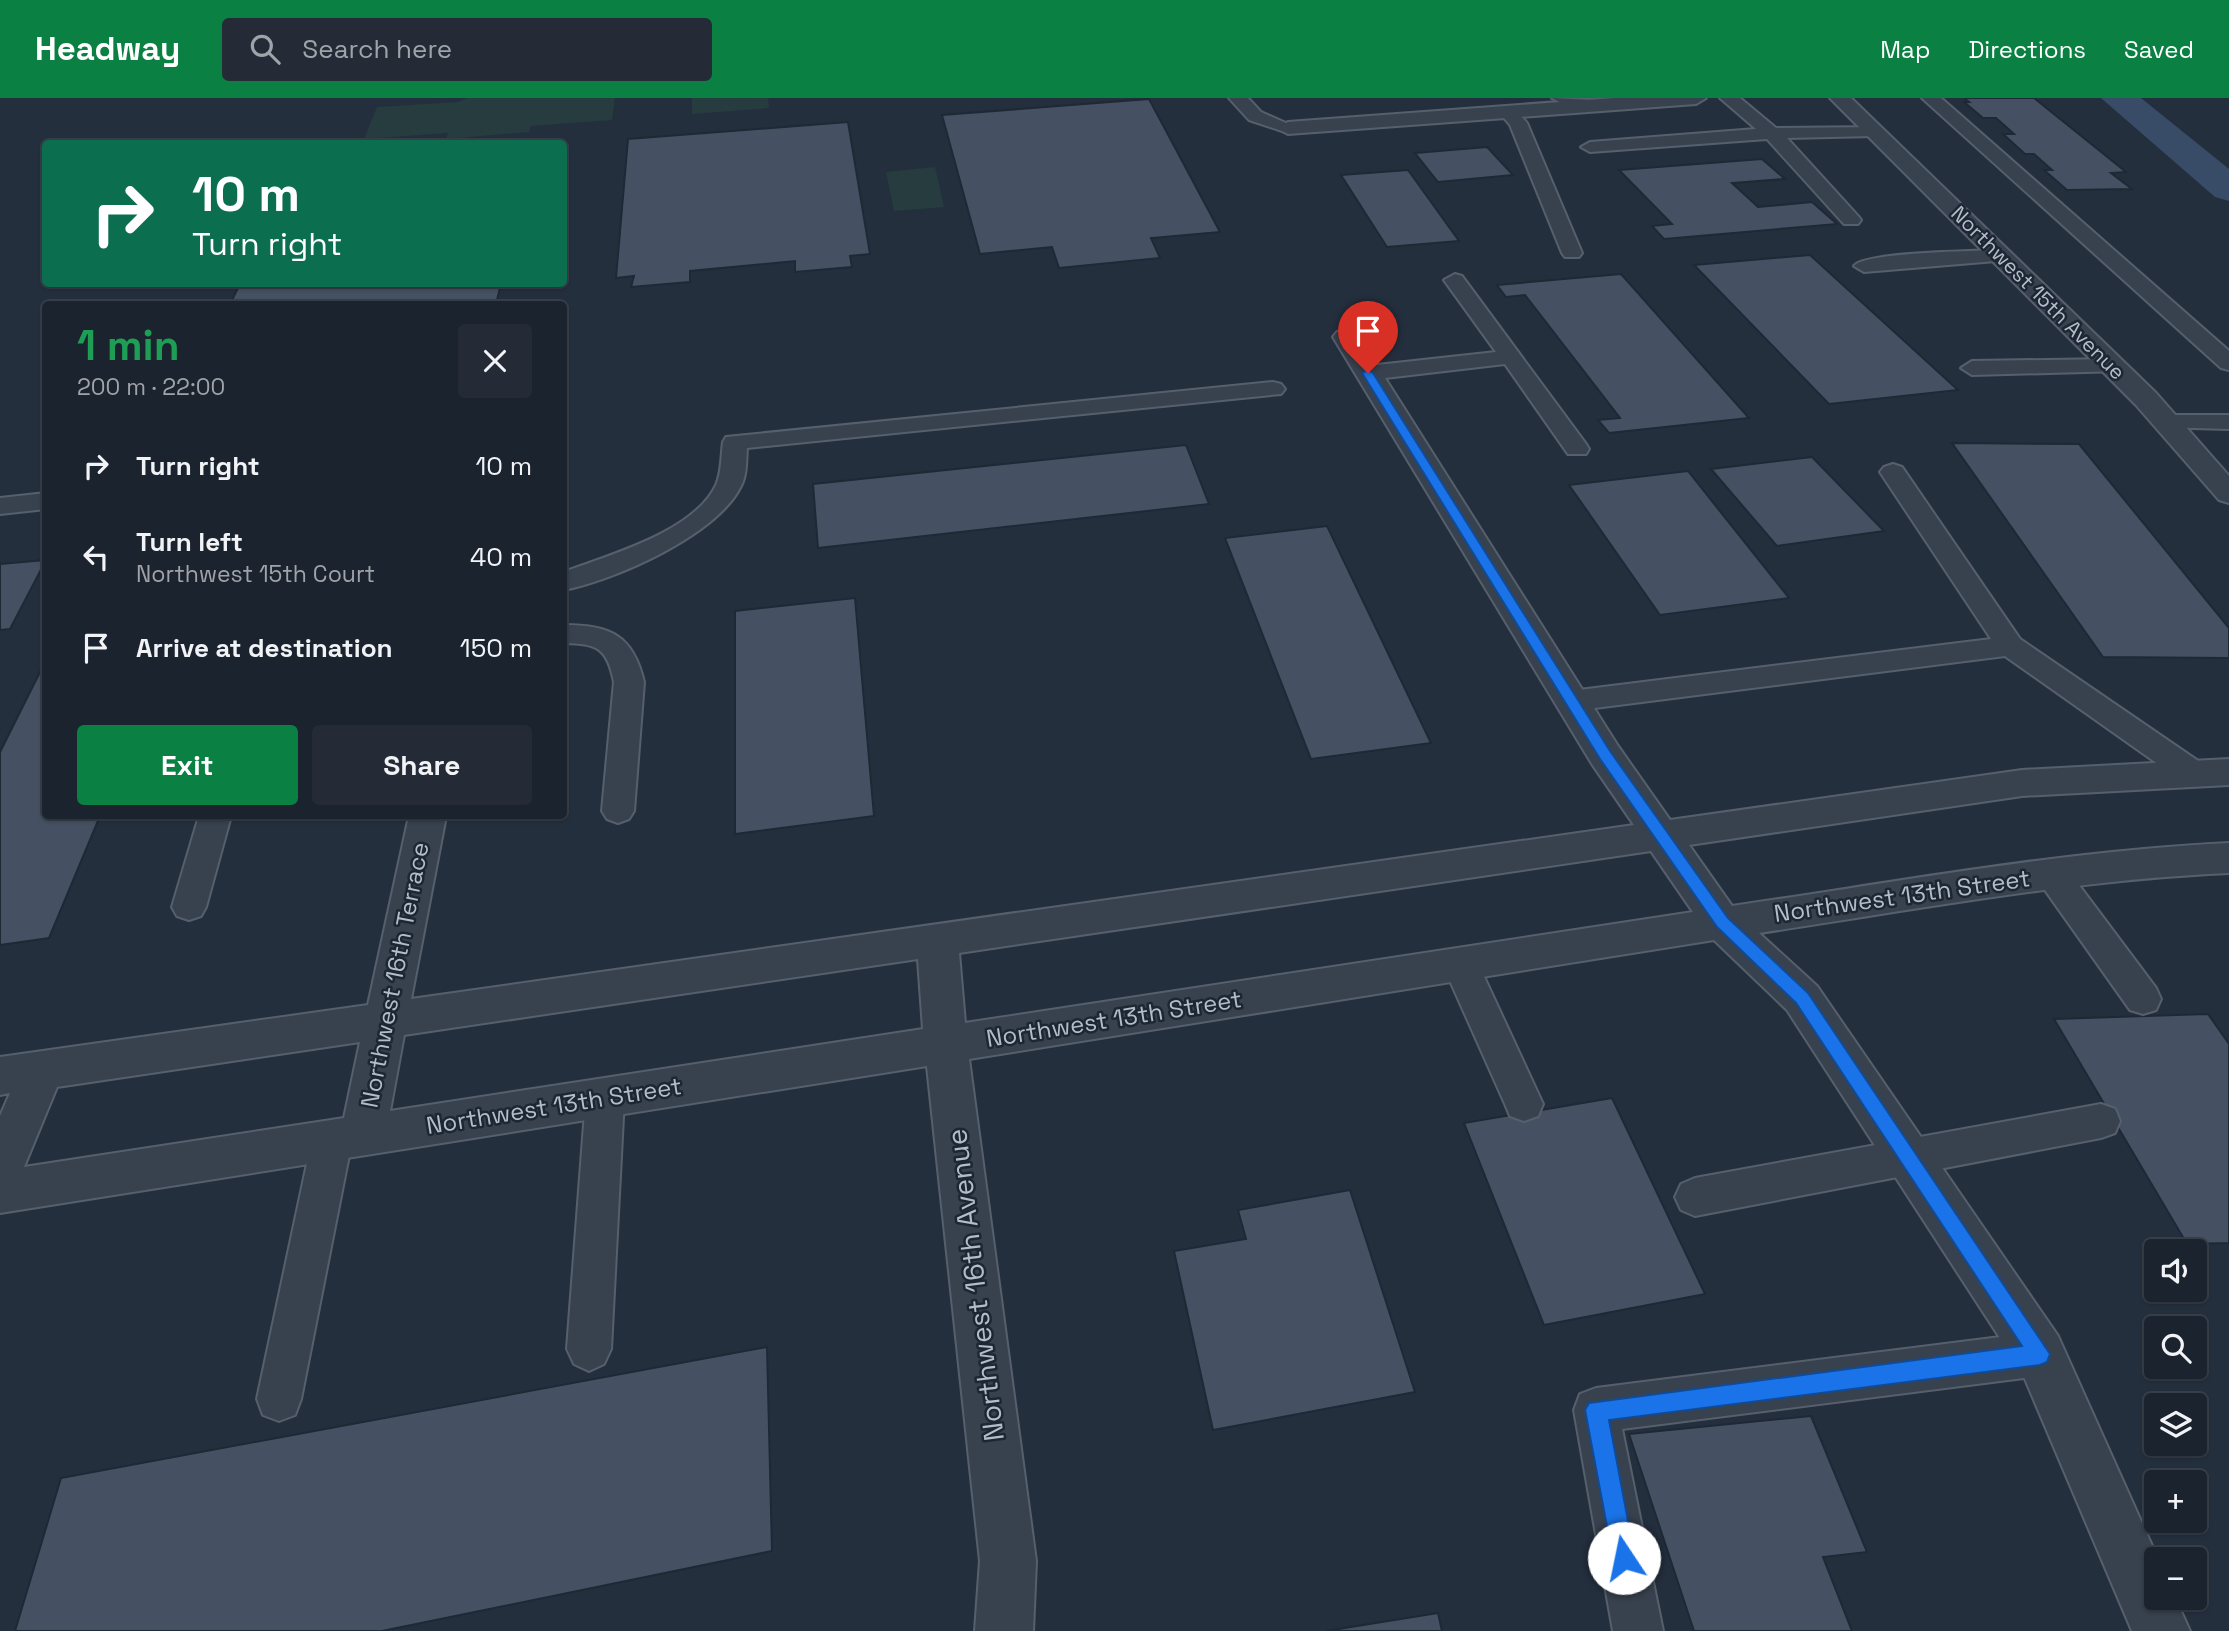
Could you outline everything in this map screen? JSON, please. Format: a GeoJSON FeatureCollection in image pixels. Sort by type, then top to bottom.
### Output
{"type":"FeatureCollection","features":[{"type":"Feature","properties":{"kind":"street"},"geometry":{"type":"LineString","coordinates":[[1288,128],[1696,98]]}},
{"type":"Feature","properties":{"kind":"street","name":"Northwest 15th Avenue"},"geometry":{"type":"LineString","coordinates":[[1840,98],[2112,366],[2229,494]]}},
{"type":"Feature","properties":{"kind":"street"},"geometry":{"type":"LineString","coordinates":[[1346,337],[1571,701],[1660,834],[1722,923],[1802,998],[2040,1354],[2161,1631]]}},
{"type":"Feature","properties":{"kind":"street"},"geometry":{"type":"LineString","coordinates":[[0,1169],[21,1073],[937,938],[2022,783],[2211,773]]}},
{"type":"Feature","properties":{"kind":"street","name":"Northwest 16th Terrace"},"geometry":{"type":"LineString","coordinates":[[348,1137],[386,1019],[426,819]]}},
{"type":"Feature","properties":{"kind":"street","name":"Northwest 13th Street"},"geometry":{"type":"LineString","coordinates":[[0,1192],[1722,923],[2145,862],[2229,858]]}},
{"type":"Feature","properties":{"kind":"street","name":"Northwest 16th Avenue"},"geometry":{"type":"LineString","coordinates":[[937,938],[946,1046],[1008,1561],[1004,1631]]}},
{"type":"Feature","properties":{"kind":"lane"},"geometry":{"type":"LineString","coordinates":[[1238,98],[1255,116],[1288,128]]}},
{"type":"Feature","properties":{"kind":"lane"},"geometry":{"type":"LineString","coordinates":[[1561,98],[1605,105]]}},
{"type":"Feature","properties":{"kind":"lane"},"geometry":{"type":"LineString","coordinates":[[1730,98],[1772,133],[1851,220]]}},
{"type":"Feature","properties":{"kind":"lane"},"geometry":{"type":"LineString","coordinates":[[1931,98],[2229,363]]}},
{"type":"Feature","properties":{"kind":"lane"},"geometry":{"type":"LineString","coordinates":[[1508,112],[1518,123],[1572,253]]}},
{"type":"Feature","properties":{"kind":"lane"},"geometry":{"type":"LineString","coordinates":[[1590,147],[1772,133],[1874,131]]}},
{"type":"Feature","properties":{"kind":"lane"},"geometry":{"type":"LineString","coordinates":[[1864,266],[1934,258],[2001,256]]}},
{"type":"Feature","properties":{"kind":"lane"},"geometry":{"type":"LineString","coordinates":[[1455,280],[1577,449]]}},
{"type":"Feature","properties":{"kind":"lane"},"geometry":{"type":"LineString","coordinates":[[1368,373],[1511,357]]}},
{"type":"Feature","properties":{"kind":"lane"},"geometry":{"type":"LineString","coordinates":[[1972,368],[2112,366]]}},
{"type":"Feature","properties":{"kind":"lane"},"geometry":{"type":"LineString","coordinates":[[567,581],[672,536],[697,521],[729,485],[735,442],[1273,389]]}},
{"type":"Feature","properties":{"kind":"lane"},"geometry":{"type":"LineString","coordinates":[[2165,422],[2229,422]]}},
{"type":"Feature","properties":{"kind":"lane"},"geometry":{"type":"LineString","coordinates":[[1893,472],[2010,646],[2211,773]]}},
{"type":"Feature","properties":{"kind":"lane"},"geometry":{"type":"LineString","coordinates":[[0,506],[42,501]]}},
{"type":"Feature","properties":{"kind":"lane"},"geometry":{"type":"LineString","coordinates":[[567,634],[586,634],[606,640],[619,648],[626,664],[629,682],[618,811]]}},
{"type":"Feature","properties":{"kind":"lane"},"geometry":{"type":"LineString","coordinates":[[1571,701],[2010,646]]}},
{"type":"Feature","properties":{"kind":"lane"},"geometry":{"type":"LineString","coordinates":[[188,907],[214,819]]}},
{"type":"Feature","properties":{"kind":"lane"},"geometry":{"type":"LineString","coordinates":[[2052,874],[2143,999]]}},
{"type":"Feature","properties":{"kind":"lane"},"geometry":{"type":"LineString","coordinates":[[1461,965],[1524,1104]]}},
{"type":"Feature","properties":{"kind":"lane"},"geometry":{"type":"LineString","coordinates":[[589,1349],[605,1098]]}},
{"type":"Feature","properties":{"kind":"lane"},"geometry":{"type":"LineString","coordinates":[[1695,1197],[1907,1155],[2101,1121]]}},
{"type":"Feature","properties":{"kind":"lane"},"geometry":{"type":"LineString","coordinates":[[279,1399],[348,1137]]}},
{"type":"Feature","properties":{"kind":"lane"},"geometry":{"type":"LineString","coordinates":[[1638,1631],[1596,1410],[2040,1354]]}},
{"type":"Feature","properties":{"kind":"green space"},"geometry":{"type":"Polygon","coordinates":[[[468,98],[615,98],[612,120],[531,126],[529,132],[446,139],[448,133],[364,139],[377,107],[458,102],[468,98]]]}},
{"type":"Feature","properties":{"kind":"green space"},"geometry":{"type":"Polygon","coordinates":[[[692,98],[768,98],[769,108],[692,114],[692,98]]]}},
{"type":"Feature","properties":{"kind":"green space"},"geometry":{"type":"Polygon","coordinates":[[[935,167],[944,207],[894,211],[886,172],[935,167]]]}},
{"type":"Feature","properties":{"kind":"building"},"geometry":{"type":"Polygon","coordinates":[[[1964,98],[2034,98],[2126,172],[2111,173],[2132,189],[2067,190],[2044,170],[2052,170],[2034,154],[2025,154],[2003,134],[2014,134],[1996,118],[1983,118],[1964,102],[1969,102],[1964,98]]]}},
{"type":"Feature","properties":{"kind":"building"},"geometry":{"type":"Polygon","coordinates":[[[1149,99],[1220,232],[1151,238],[1160,258],[1059,268],[1052,247],[980,254],[942,115],[1149,99]]]}},
{"type":"Feature","properties":{"kind":"building"},"geometry":{"type":"Polygon","coordinates":[[[848,122],[870,254],[850,256],[852,267],[795,272],[795,261],[690,271],[690,282],[631,287],[634,276],[616,278],[628,139],[848,122]]]}},
{"type":"Feature","properties":{"kind":"building"},"geometry":{"type":"Polygon","coordinates":[[[1487,147],[1513,175],[1438,182],[1415,153],[1487,147]]]}},
{"type":"Feature","properties":{"kind":"building"},"geometry":{"type":"Polygon","coordinates":[[[1762,159],[1785,179],[1732,183],[1758,207],[1812,202],[1837,224],[1664,239],[1652,226],[1672,224],[1619,170],[1762,159]]]}},
{"type":"Feature","properties":{"kind":"building"},"geometry":{"type":"Polygon","coordinates":[[[1408,170],[1459,241],[1387,247],[1341,175],[1408,170]]]}},
{"type":"Feature","properties":{"kind":"building"},"geometry":{"type":"Polygon","coordinates":[[[1810,255],[1958,390],[1829,404],[1694,265],[1810,255]]]}},
{"type":"Feature","properties":{"kind":"building"},"geometry":{"type":"Polygon","coordinates":[[[1621,274],[1749,418],[1609,433],[1598,420],[1620,418],[1525,295],[1506,297],[1497,285],[1621,274]]]}},
{"type":"Feature","properties":{"kind":"building"},"geometry":{"type":"Polygon","coordinates":[[[238,287],[500,287],[497,301],[232,301],[238,287]]]}},
{"type":"Feature","properties":{"kind":"building"},"geometry":{"type":"Polygon","coordinates":[[[1952,443],[2079,444],[2229,628],[2229,658],[2103,657],[1952,443]]]}},
{"type":"Feature","properties":{"kind":"building"},"geometry":{"type":"Polygon","coordinates":[[[1186,445],[1209,504],[818,548],[813,484],[1186,445]]]}},
{"type":"Feature","properties":{"kind":"building"},"geometry":{"type":"Polygon","coordinates":[[[1812,457],[1884,531],[1777,546],[1711,469],[1812,457]]]}},
{"type":"Feature","properties":{"kind":"building"},"geometry":{"type":"Polygon","coordinates":[[[1688,471],[1789,598],[1660,615],[1569,485],[1688,471]]]}},
{"type":"Feature","properties":{"kind":"building"},"geometry":{"type":"Polygon","coordinates":[[[1327,526],[1431,743],[1311,759],[1225,538],[1327,526]]]}},
{"type":"Feature","properties":{"kind":"building"},"geometry":{"type":"Polygon","coordinates":[[[42,560],[42,568],[10,629],[0,630],[0,564],[42,560]]]}},
{"type":"Feature","properties":{"kind":"building"},"geometry":{"type":"Polygon","coordinates":[[[855,598],[874,816],[735,834],[735,611],[855,598]]]}},
{"type":"Feature","properties":{"kind":"building"},"geometry":{"type":"Polygon","coordinates":[[[42,668],[42,819],[99,819],[49,938],[0,945],[0,752],[42,668]]]}},
{"type":"Feature","properties":{"kind":"building"},"geometry":{"type":"Polygon","coordinates":[[[2208,1014],[2229,1044],[2229,1243],[2207,1244],[2207,1239],[2184,1239],[2054,1019],[2208,1014]]]}},
{"type":"Feature","properties":{"kind":"building"},"geometry":{"type":"Polygon","coordinates":[[[1612,1098],[1705,1294],[1544,1325],[1464,1123],[1612,1098]]]}},
{"type":"Feature","properties":{"kind":"building"},"geometry":{"type":"Polygon","coordinates":[[[1350,1190],[1415,1392],[1213,1430],[1174,1251],[1246,1239],[1238,1210],[1350,1190]]]}},
{"type":"Feature","properties":{"kind":"building"},"geometry":{"type":"Polygon","coordinates":[[[767,1347],[772,1551],[382,1631],[15,1631],[61,1478],[767,1347]]]}},
{"type":"Feature","properties":{"kind":"building"},"geometry":{"type":"Polygon","coordinates":[[[1811,1416],[1867,1552],[1823,1557],[1852,1631],[1694,1631],[1629,1434],[1811,1416]]]}},
{"type":"Feature","properties":{"kind":"building"},"geometry":{"type":"Polygon","coordinates":[[[1438,1613],[1442,1631],[1326,1631],[1438,1613]]]}},
{"type":"Feature","properties":{"kind":"waterway"},"geometry":{"type":"LineString","coordinates":[[2119,98],[2229,189]]}},
{"type":"Feature","properties":{"kind":"route"},"geometry":{"type":"LineString","coordinates":[[1368,373],[1605,755],[1722,923],[1802,998],[2040,1354],[1596,1410],[1624,1558]]}}]}
